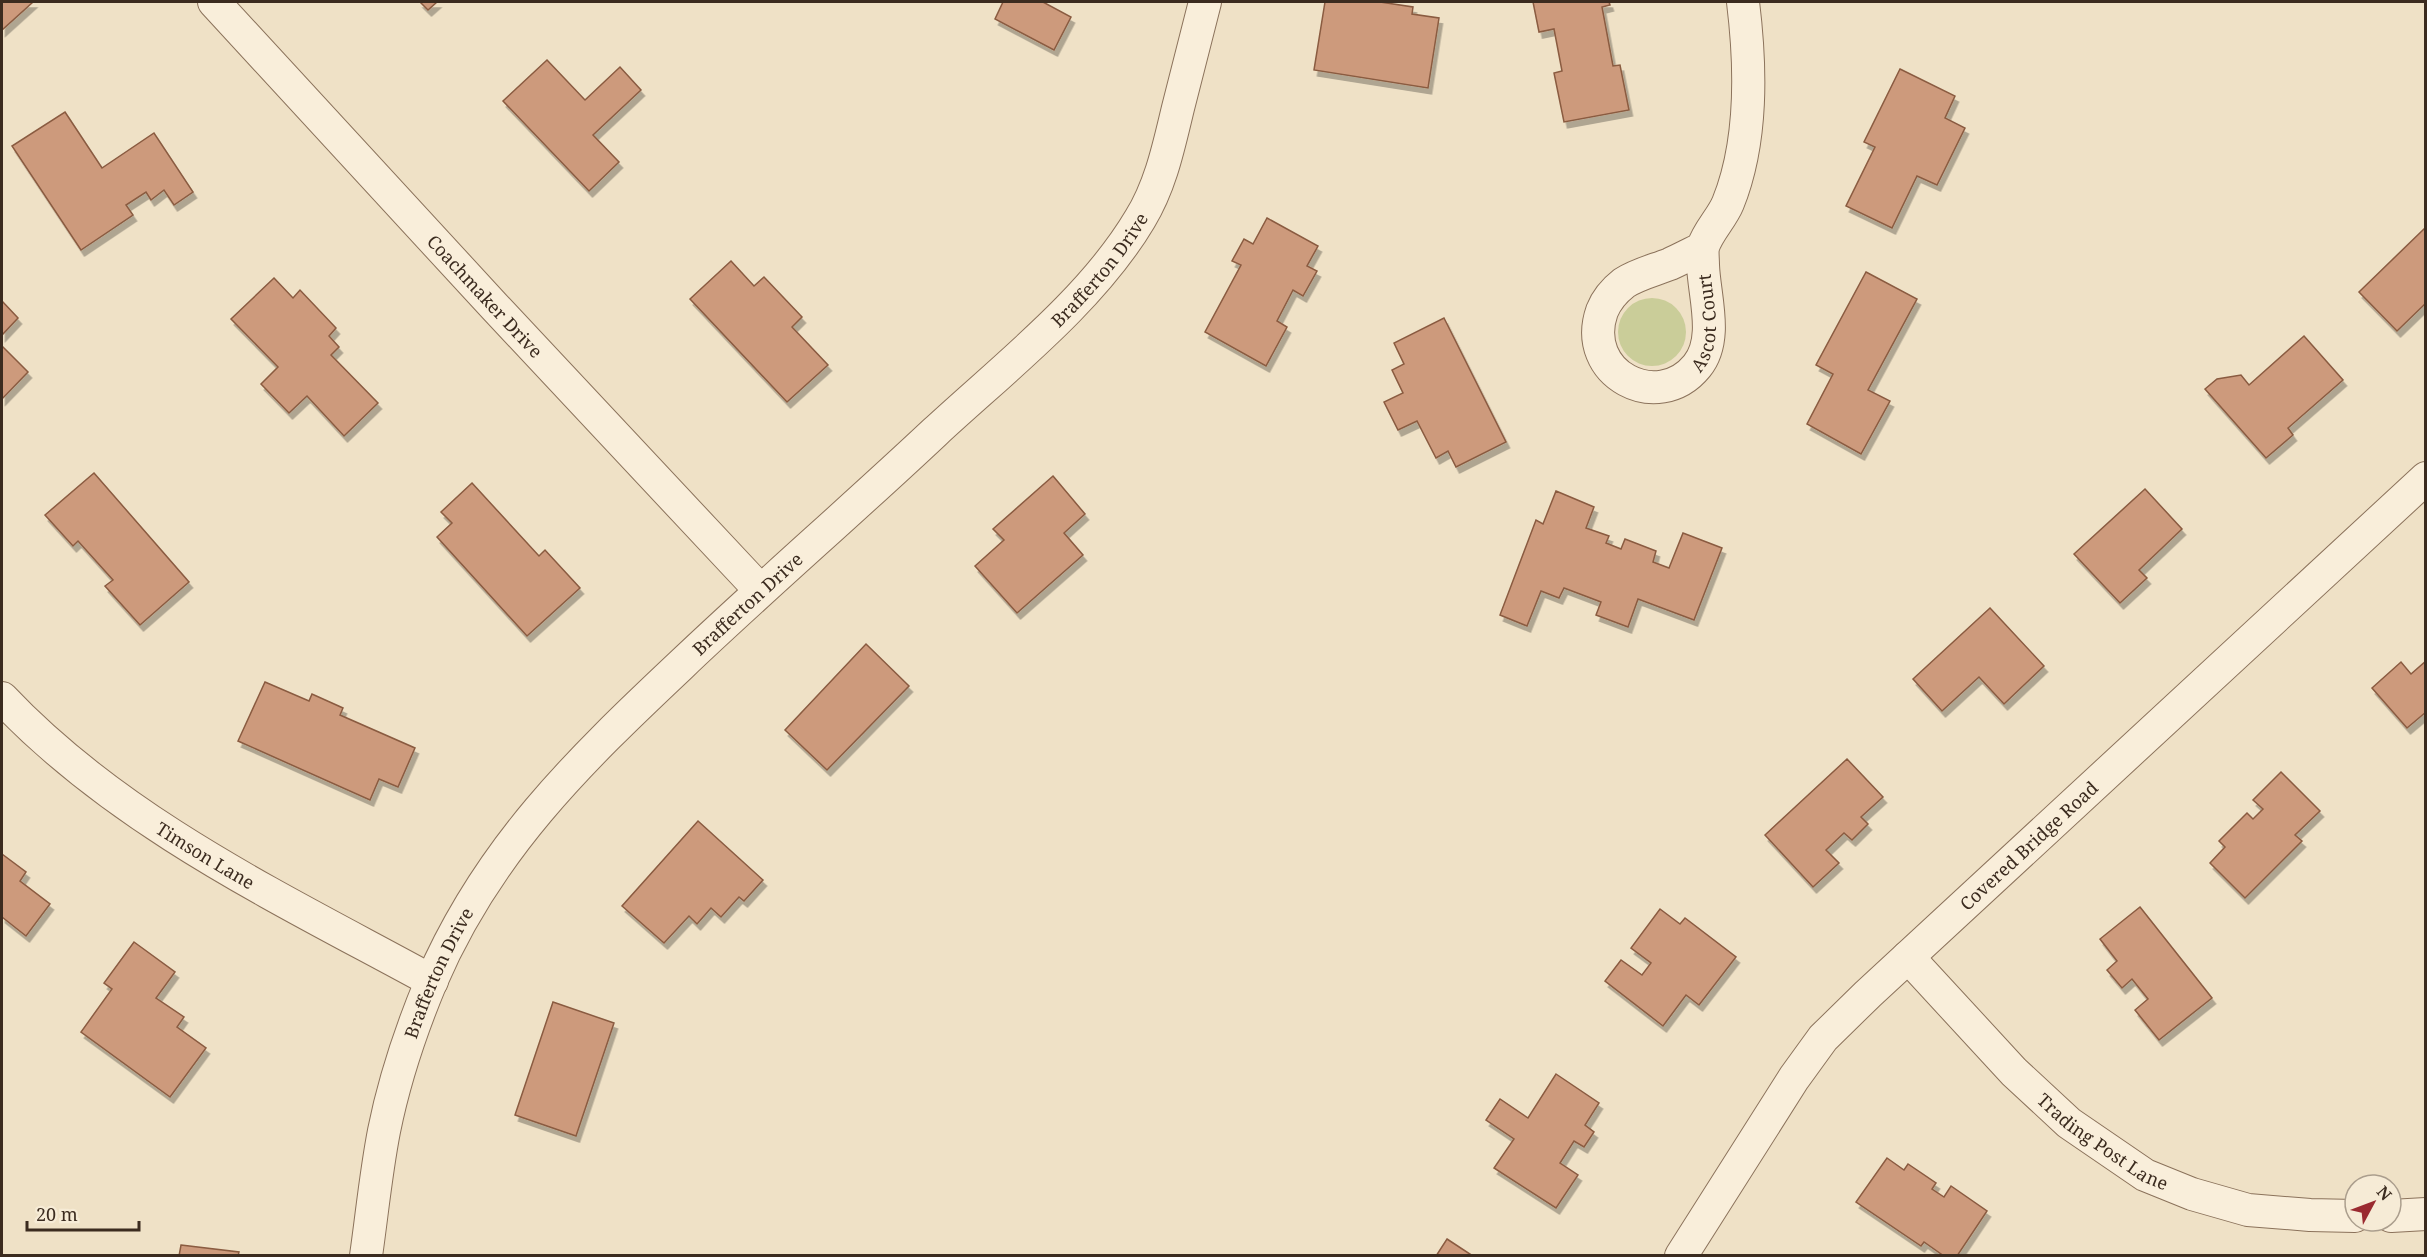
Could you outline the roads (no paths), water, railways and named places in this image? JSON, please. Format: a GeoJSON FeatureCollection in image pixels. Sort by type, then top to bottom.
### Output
{"type":"FeatureCollection","features":[{"type":"Feature","properties":{"kind":"street","name":"Coachmaker Drive"},"geometry":{"type":"LineString","coordinates":[[214,2],[760,590]]}},
{"type":"Feature","properties":{"kind":"street","name":"Brafferton Drive"},"geometry":{"type":"LineString","coordinates":[[366,1256],[383,1132],[396,1079],[432,981],[461,921],[495,865],[548,797],[594,747],[760,590],[893,472],[1053,323],[1088,288],[1117,253],[1142,217],[1158,180],[1167,153],[1205,2]]}},
{"type":"Feature","properties":{"kind":"street","name":"Ascot Court"},"geometry":{"type":"LineString","coordinates":[[1703,248],[1624,283],[1605,304],[1599,321],[1597,338],[1603,357],[1625,380],[1643,387],[1662,387],[1680,381],[1697,367],[1706,351],[1709,328],[1703,248],[1728,204],[1742,147],[1747,108],[1749,62],[1743,2]]}},
{"type":"Feature","properties":{"kind":"street","name":"Covered Bridge Road"},"geometry":{"type":"LineString","coordinates":[[1681,1256],[1794,1078],[1823,1038],[2426,478]]}},
{"type":"Feature","properties":{"kind":"street","name":"Timson Lane"},"geometry":{"type":"LineString","coordinates":[[2,698],[62,755],[173,836],[262,888],[432,981]]}},
{"type":"Feature","properties":{"kind":"street","name":"Trading Post Lane"},"geometry":{"type":"LineString","coordinates":[[1908,957],[2007,1064],[2069,1123],[2145,1175],[2192,1194],[2248,1210],[2343,1216]]}},
{"type":"Feature","properties":{"kind":"street"},"geometry":{"type":"LineString","coordinates":[[2403,1215],[2426,1214]]}}]}
